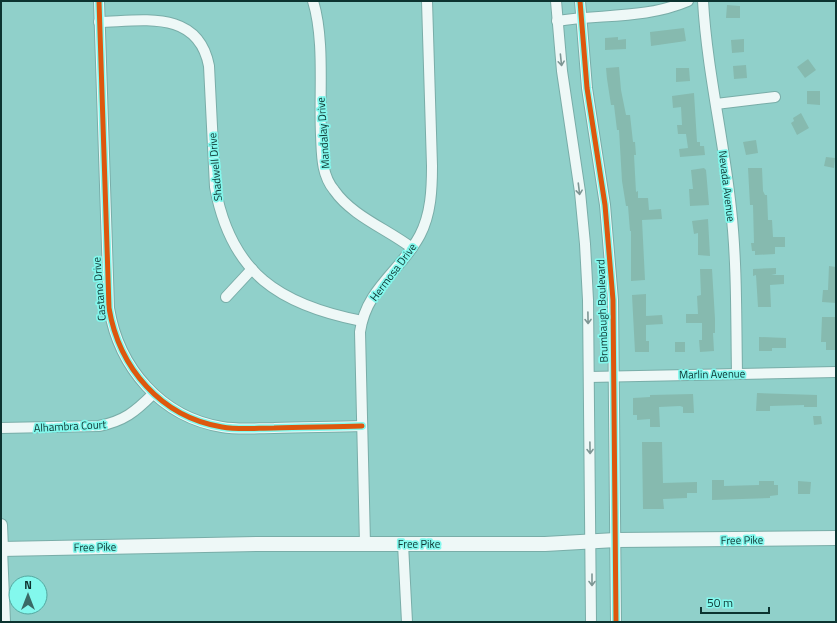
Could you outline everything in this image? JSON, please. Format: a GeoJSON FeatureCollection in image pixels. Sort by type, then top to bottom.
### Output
{"type":"FeatureCollection","features":[{"type":"Feature","properties":{"kind":"main road","name":"Free Pike"},"geometry":{"type":"LineString","coordinates":[[1,548],[365,544],[544,544],[616,540],[836,538]]}},
{"type":"Feature","properties":{"kind":"street","name":"Castano Drive"},"geometry":{"type":"LineString","coordinates":[[99,1],[109,308],[116,337],[132,369],[153,394],[174,409],[192,418],[223,427],[362,426]]}},
{"type":"Feature","properties":{"kind":"street","name":"Mandalay Drive"},"geometry":{"type":"LineString","coordinates":[[313,1],[319,43],[321,120],[325,173],[334,191],[345,202],[412,248]]}},
{"type":"Feature","properties":{"kind":"street","name":"Hermosa Drive"},"geometry":{"type":"LineString","coordinates":[[365,544],[360,332],[366,308],[379,287],[412,248],[426,222],[432,187],[427,1]]}},
{"type":"Feature","properties":{"kind":"street","name":"Brumbaugh Boulevard"},"geometry":{"type":"LineString","coordinates":[[556,1],[562,72],[580,192],[585,244],[588,300],[592,541],[591,622]]}},
{"type":"Feature","properties":{"kind":"street","name":"Brumbaugh Boulevard"},"geometry":{"type":"LineString","coordinates":[[580,1],[580,17],[587,88],[605,205],[612,300],[616,622]]}},
{"type":"Feature","properties":{"kind":"street"},"geometry":{"type":"LineString","coordinates":[[557,21],[580,17],[631,16],[657,12],[688,1]]}},
{"type":"Feature","properties":{"kind":"street","name":"Nevada Avenue"},"geometry":{"type":"LineString","coordinates":[[703,1],[716,104],[732,210],[736,275],[737,373]]}},
{"type":"Feature","properties":{"kind":"street","name":"Shadwell Drive"},"geometry":{"type":"LineString","coordinates":[[99,22],[160,20],[170,22],[186,29],[201,44],[206,53],[209,66],[213,162],[219,206],[233,244],[252,269],[276,290],[306,307],[336,316],[362,321]]}},
{"type":"Feature","properties":{"kind":"street"},"geometry":{"type":"LineString","coordinates":[[716,104],[775,96]]}},
{"type":"Feature","properties":{"kind":"street"},"geometry":{"type":"LineString","coordinates":[[226,297],[252,269]]}},
{"type":"Feature","properties":{"kind":"street","name":"Marlin Avenue"},"geometry":{"type":"LineString","coordinates":[[589,377],[836,372]]}},
{"type":"Feature","properties":{"kind":"street","name":"Alhambra Court"},"geometry":{"type":"LineString","coordinates":[[1,428],[99,426],[111,423],[132,414],[153,394]]}},
{"type":"Feature","properties":{"kind":"street"},"geometry":{"type":"LineString","coordinates":[[1,525],[5,622]]}},
{"type":"Feature","properties":{"kind":"street"},"geometry":{"type":"LineString","coordinates":[[403,544],[407,622]]}},
{"type":"Feature","properties":{"kind":"building"},"geometry":{"type":"Polygon","coordinates":[[[727,5],[740,6],[740,18],[726,18],[727,5]]]}},
{"type":"Feature","properties":{"kind":"building"},"geometry":{"type":"Polygon","coordinates":[[[684,28],[686,41],[651,46],[650,32],[684,28]]]}},
{"type":"Feature","properties":{"kind":"building"},"geometry":{"type":"Polygon","coordinates":[[[618,37],[618,40],[626,39],[626,49],[605,50],[605,38],[618,37]]]}},
{"type":"Feature","properties":{"kind":"building"},"geometry":{"type":"Polygon","coordinates":[[[744,39],[744,52],[732,53],[731,40],[744,39]]]}},
{"type":"Feature","properties":{"kind":"building"},"geometry":{"type":"Polygon","coordinates":[[[808,59],[816,70],[805,78],[797,67],[808,59]]]}},
{"type":"Feature","properties":{"kind":"building"},"geometry":{"type":"Polygon","coordinates":[[[746,65],[747,78],[734,79],[733,66],[746,65]]]}},
{"type":"Feature","properties":{"kind":"building"},"geometry":{"type":"Polygon","coordinates":[[[619,67],[621,90],[626,115],[630,115],[633,142],[635,142],[636,155],[634,155],[636,192],[638,191],[638,198],[648,198],[649,210],[661,209],[662,219],[642,220],[645,280],[631,281],[631,231],[628,206],[626,206],[622,181],[619,130],[617,130],[614,105],[611,105],[606,68],[619,67]]]}},
{"type":"Feature","properties":{"kind":"building"},"geometry":{"type":"Polygon","coordinates":[[[676,68],[689,68],[690,81],[676,82],[676,68]]]}},
{"type":"Feature","properties":{"kind":"building"},"geometry":{"type":"Polygon","coordinates":[[[807,91],[820,91],[820,105],[807,104],[807,91]]]}},
{"type":"Feature","properties":{"kind":"building"},"geometry":{"type":"Polygon","coordinates":[[[694,93],[697,142],[700,142],[700,146],[704,146],[705,155],[680,157],[679,149],[688,148],[686,134],[678,134],[677,125],[682,125],[681,107],[673,108],[672,96],[694,93]]]}},
{"type":"Feature","properties":{"kind":"building"},"geometry":{"type":"Polygon","coordinates":[[[801,113],[809,128],[797,135],[791,123],[794,121],[793,118],[801,113]]]}},
{"type":"Feature","properties":{"kind":"building"},"geometry":{"type":"Polygon","coordinates":[[[756,140],[758,153],[746,155],[743,142],[756,140]]]}},
{"type":"Feature","properties":{"kind":"building"},"geometry":{"type":"Polygon","coordinates":[[[826,157],[835,158],[834,168],[824,166],[826,157]]]}},
{"type":"Feature","properties":{"kind":"building"},"geometry":{"type":"Polygon","coordinates":[[[704,168],[706,170],[709,205],[690,206],[689,189],[693,189],[691,170],[704,168]]]}},
{"type":"Feature","properties":{"kind":"building"},"geometry":{"type":"Polygon","coordinates":[[[748,168],[762,168],[763,191],[765,195],[767,195],[768,220],[772,220],[773,237],[785,237],[785,247],[775,247],[775,254],[755,255],[755,251],[752,251],[751,243],[754,243],[753,205],[750,205],[748,168]]]}},
{"type":"Feature","properties":{"kind":"building"},"geometry":{"type":"Polygon","coordinates":[[[708,219],[710,256],[698,255],[698,233],[694,234],[692,221],[708,219]]]}},
{"type":"Feature","properties":{"kind":"building"},"geometry":{"type":"Polygon","coordinates":[[[829,266],[836,267],[836,303],[822,302],[823,290],[828,290],[829,266]]]}},
{"type":"Feature","properties":{"kind":"building"},"geometry":{"type":"Polygon","coordinates":[[[776,268],[776,274],[771,275],[784,275],[784,284],[770,285],[771,307],[758,307],[756,275],[753,276],[753,269],[776,268]]]}},
{"type":"Feature","properties":{"kind":"building"},"geometry":{"type":"Polygon","coordinates":[[[700,269],[712,269],[715,319],[715,333],[713,333],[714,351],[700,352],[699,340],[702,340],[702,323],[686,323],[686,314],[698,314],[697,296],[701,295],[700,269]]]}},
{"type":"Feature","properties":{"kind":"building"},"geometry":{"type":"Polygon","coordinates":[[[646,294],[646,316],[662,315],[663,324],[646,325],[646,341],[649,341],[649,352],[635,352],[632,295],[646,294]]]}},
{"type":"Feature","properties":{"kind":"building"},"geometry":{"type":"Polygon","coordinates":[[[822,317],[836,317],[836,350],[826,350],[826,342],[821,342],[822,317]]]}},
{"type":"Feature","properties":{"kind":"building"},"geometry":{"type":"Polygon","coordinates":[[[759,337],[786,338],[786,348],[772,348],[772,351],[759,351],[759,337]]]}},
{"type":"Feature","properties":{"kind":"building"},"geometry":{"type":"Polygon","coordinates":[[[675,342],[685,342],[685,352],[675,352],[675,342]]]}},
{"type":"Feature","properties":{"kind":"building"},"geometry":{"type":"Polygon","coordinates":[[[757,393],[817,395],[817,407],[804,407],[804,405],[770,406],[770,411],[756,411],[757,393]]]}},
{"type":"Feature","properties":{"kind":"building"},"geometry":{"type":"Polygon","coordinates":[[[693,394],[694,413],[683,413],[683,407],[680,406],[659,407],[660,427],[650,427],[650,419],[637,420],[637,415],[633,415],[633,398],[650,397],[650,395],[693,394]]]}},
{"type":"Feature","properties":{"kind":"building"},"geometry":{"type":"Polygon","coordinates":[[[813,416],[821,416],[822,424],[814,425],[813,416]]]}},
{"type":"Feature","properties":{"kind":"building"},"geometry":{"type":"Polygon","coordinates":[[[642,442],[662,442],[663,483],[697,482],[697,493],[687,493],[687,498],[663,499],[664,509],[643,509],[642,442]]]}},
{"type":"Feature","properties":{"kind":"building"},"geometry":{"type":"Polygon","coordinates":[[[712,480],[724,480],[724,486],[759,485],[759,481],[774,481],[774,485],[778,485],[778,495],[770,496],[770,498],[712,500],[712,480]]]}},
{"type":"Feature","properties":{"kind":"building"},"geometry":{"type":"Polygon","coordinates":[[[798,481],[811,482],[810,494],[798,494],[798,481]]]}},
{"type":"Feature","properties":{"kind":"cycle path"},"geometry":{"type":"LineString","coordinates":[[99,1],[109,308],[114,330],[122,350],[133,369],[146,386],[162,401],[180,413],[200,421],[222,427],[248,429],[362,426]]}},
{"type":"Feature","properties":{"kind":"cycle path"},"geometry":{"type":"LineString","coordinates":[[580,1],[587,88],[605,205],[613,300],[616,622]]}}]}
